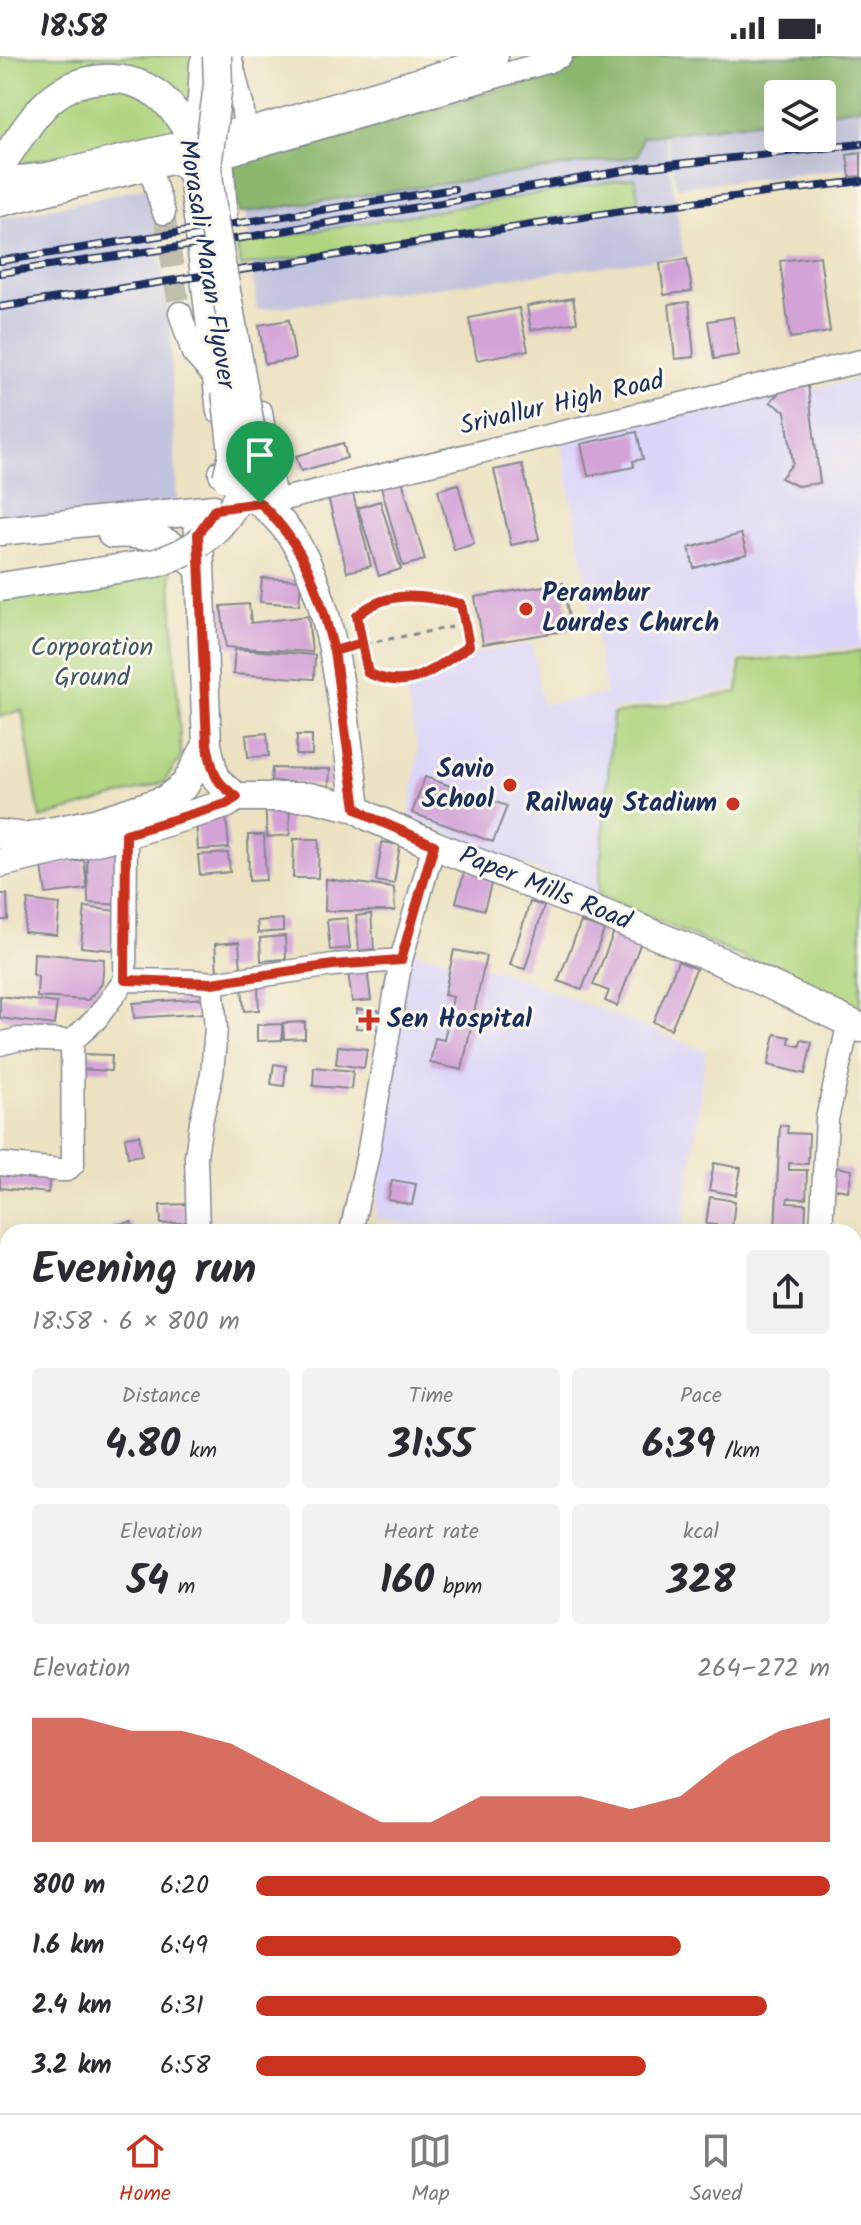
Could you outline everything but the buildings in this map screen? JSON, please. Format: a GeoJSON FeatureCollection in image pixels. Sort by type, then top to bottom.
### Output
{"type":"FeatureCollection","features":[{"type":"Feature","properties":{"kind":"main road"},"geometry":{"type":"LineString","coordinates":[[192,138],[205,79],[203,56]]}},
{"type":"Feature","properties":{"kind":"main road","name":"Morasali Maran Flyover"},"geometry":{"type":"LineString","coordinates":[[0,587],[156,563],[181,556],[217,529],[229,515],[243,487],[252,437],[214,223],[207,166],[218,85],[217,56]]}},
{"type":"Feature","properties":{"kind":"main road","name":"Morasali Maran Flyover"},"geometry":{"type":"LineString","coordinates":[[0,166],[43,106],[70,86],[101,79],[125,81],[157,94],[169,105],[192,138],[233,454],[222,490],[214,504],[190,530],[169,541],[144,548],[0,569]]}},
{"type":"Feature","properties":{"kind":"main road"},"geometry":{"type":"LineString","coordinates":[[0,182],[48,177],[245,131]]}},
{"type":"Feature","properties":{"kind":"main road"},"geometry":{"type":"LineString","coordinates":[[219,471],[268,502],[303,555],[323,608],[334,651],[356,808]]}},
{"type":"Feature","properties":{"kind":"main road"},"geometry":{"type":"LineString","coordinates":[[0,531],[204,519],[268,502]]}},
{"type":"Feature","properties":{"kind":"main road"},"geometry":{"type":"LineString","coordinates":[[0,863],[126,834],[226,804],[237,797],[220,786],[207,745],[200,568],[204,519]]}},
{"type":"Feature","properties":{"kind":"main road"},"geometry":{"type":"LineString","coordinates":[[0,546],[129,533],[162,539],[181,549],[200,568]]}},
{"type":"Feature","properties":{"kind":"main road"},"geometry":{"type":"LineString","coordinates":[[0,834],[25,837],[94,823],[165,800],[185,785],[207,745]]}},
{"type":"Feature","properties":{"kind":"main road","name":"Paper Mills Road"},"geometry":{"type":"LineString","coordinates":[[237,797],[310,797],[356,808],[434,845],[720,961],[855,1025]]}},
{"type":"Feature","properties":{"kind":"street"},"geometry":{"type":"LineString","coordinates":[[230,56],[245,131]]}},
{"type":"Feature","properties":{"kind":"street"},"geometry":{"type":"LineString","coordinates":[[268,502],[227,229],[222,156],[245,131],[497,56]]}},
{"type":"Feature","properties":{"kind":"street"},"geometry":{"type":"LineString","coordinates":[[222,156],[561,56]]}},
{"type":"Feature","properties":{"kind":"street"},"geometry":{"type":"LineString","coordinates":[[0,205],[175,162],[190,176],[222,446],[219,471],[204,519]]}},
{"type":"Feature","properties":{"kind":"street"},"geometry":{"type":"LineString","coordinates":[[150,169],[164,213]]}},
{"type":"Feature","properties":{"kind":"street"},"geometry":{"type":"LineString","coordinates":[[180,313],[193,353],[213,375]]}},
{"type":"Feature","properties":{"kind":"street","name":"Srivallur High Road"},"geometry":{"type":"LineString","coordinates":[[268,502],[861,361]]}},
{"type":"Feature","properties":{"kind":"street"},"geometry":{"type":"LineString","coordinates":[[0,1044],[19,1039],[72,1041],[96,1019],[125,980],[126,834]]}},
{"type":"Feature","properties":{"kind":"street"},"geometry":{"type":"LineString","coordinates":[[353,1224],[369,1149],[401,960],[434,845]]}},
{"type":"Feature","properties":{"kind":"street"},"geometry":{"type":"LineString","coordinates":[[125,980],[212,983],[333,965],[401,960]]}},
{"type":"Feature","properties":{"kind":"street"},"geometry":{"type":"LineString","coordinates":[[198,1224],[196,1156],[212,1074],[216,1028],[212,983]]}},
{"type":"Feature","properties":{"kind":"street"},"geometry":{"type":"LineString","coordinates":[[821,1224],[827,1119],[855,1025]]}},
{"type":"Feature","properties":{"kind":"street"},"geometry":{"type":"LineString","coordinates":[[0,1164],[67,1170],[73,1164],[72,1041]]}},
{"type":"Feature","properties":{"kind":"path"},"geometry":{"type":"LineString","coordinates":[[420,595],[461,604],[469,646],[429,672],[405,682],[385,681],[368,673],[362,643],[357,616],[369,605],[393,596],[420,595]]}},
{"type":"Feature","properties":{"kind":"path"},"geometry":{"type":"LineString","coordinates":[[334,651],[452,627]]}},
{"type":"Feature","properties":{"kind":"shaded area"},"geometry":{"type":"Polygon","coordinates":[[[658,99],[684,256],[257,310],[240,160],[658,99]]]}},
{"type":"Feature","properties":{"kind":"shaded area"},"geometry":{"type":"Polygon","coordinates":[[[861,100],[861,167],[677,187],[663,121],[764,110],[764,152],[836,152],[836,103],[861,100]]]}},
{"type":"Feature","properties":{"kind":"shaded area"},"geometry":{"type":"Polygon","coordinates":[[[149,187],[170,323],[177,508],[0,519],[0,219],[149,187]]]}},
{"type":"Feature","properties":{"kind":"shaded area"},"geometry":{"type":"Polygon","coordinates":[[[861,379],[861,647],[737,658],[735,689],[613,710],[598,895],[409,817],[418,752],[405,690],[476,653],[532,644],[542,705],[606,694],[561,440],[861,379]]]}},
{"type":"Feature","properties":{"kind":"shaded area"},"geometry":{"type":"Polygon","coordinates":[[[410,951],[502,971],[706,1051],[684,1224],[404,1224],[375,1218],[410,951]]]}},
{"type":"Feature","properties":{"kind":"green space"},"geometry":{"type":"Polygon","coordinates":[[[0,56],[192,56],[196,67],[187,128],[15,165],[0,162],[0,56]]]}},
{"type":"Feature","properties":{"kind":"green space"},"geometry":{"type":"Polygon","coordinates":[[[587,56],[861,56],[861,107],[836,111],[836,80],[764,80],[764,121],[642,137],[638,156],[239,213],[230,160],[337,137],[556,73],[587,56]]]}},
{"type":"Feature","properties":{"kind":"green space"},"geometry":{"type":"Polygon","coordinates":[[[635,178],[639,205],[241,266],[236,244],[635,178]]]}},
{"type":"Feature","properties":{"kind":"green space","name":"Corporation Ground"},"geometry":{"type":"Polygon","coordinates":[[[170,562],[181,757],[163,783],[40,818],[22,710],[0,717],[0,598],[170,562]]]}},
{"type":"Feature","properties":{"kind":"green space","name":"Railway Stadium"},"geometry":{"type":"Polygon","coordinates":[[[861,651],[861,1008],[598,895],[613,714],[738,692],[740,662],[861,651]]]}},
{"type":"Feature","properties":{"kind":"tunnel"},"geometry":{"type":"LineString","coordinates":[[164,213],[180,313]]}},
{"type":"Feature","properties":{"kind":"railway"},"geometry":{"type":"LineString","coordinates":[[0,273],[248,237],[640,168],[861,144]]}},
{"type":"Feature","properties":{"kind":"railway"},"geometry":{"type":"LineString","coordinates":[[0,307],[622,211],[861,181]]}},
{"type":"Feature","properties":{"kind":"railway"},"geometry":{"type":"LineString","coordinates":[[0,261],[454,189]]}},
{"type":"Feature","properties":{"kind":"place","name":"Perambur Lourdes Church"},"geometry":{"type":"Point","coordinates":[526,609]}},
{"type":"Feature","properties":{"kind":"place","name":"Savio School"},"geometry":{"type":"Point","coordinates":[510,785]}},
{"type":"Feature","properties":{"kind":"place","name":"Railway Stadium"},"geometry":{"type":"Point","coordinates":[733,804]}},
{"type":"Feature","properties":{"kind":"place","name":"Sen Hospital"},"geometry":{"type":"Point","coordinates":[369,1020]}},
{"type":"Feature","properties":{"kind":"route"},"geometry":{"type":"LineString","coordinates":[[260,503],[215,509],[198,534],[207,745],[220,786],[237,797],[226,804],[126,834],[125,980],[212,983],[333,965],[401,960],[434,845],[356,808],[334,651],[362,643],[357,616],[369,605],[393,596],[420,595],[461,604],[469,646],[429,672],[405,682],[385,681],[368,673],[362,643],[334,651],[323,608],[303,555],[284,526],[260,503]]}}]}
